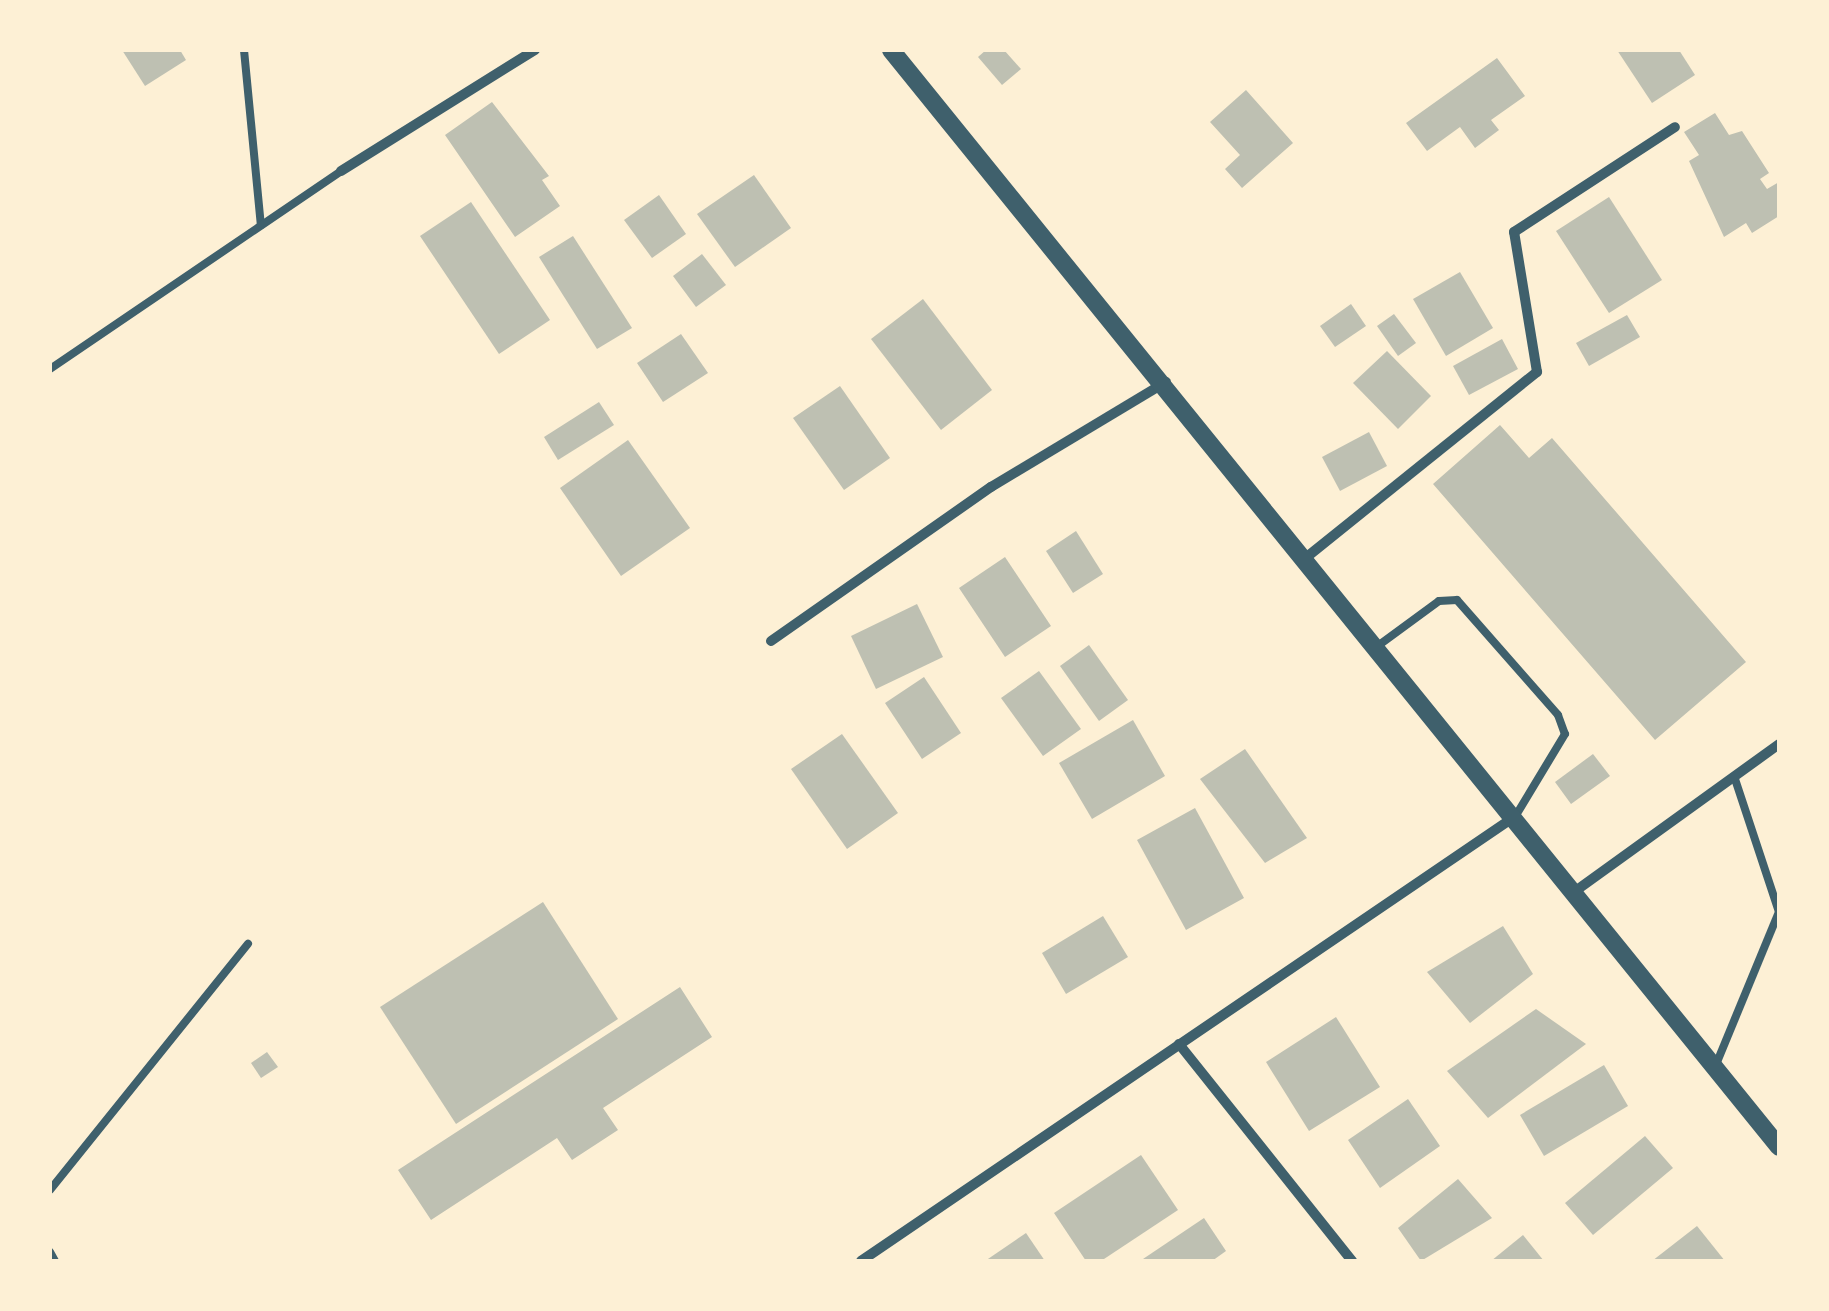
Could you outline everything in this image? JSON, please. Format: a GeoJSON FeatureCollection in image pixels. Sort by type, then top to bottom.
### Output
{"type":"FeatureCollection","features":[{"type":"Feature","properties":{"kind":"street"},"geometry":{"type":"LineString","coordinates":[[341,171],[535,50]]}},
{"type":"Feature","properties":{"kind":"street"},"geometry":{"type":"LineString","coordinates":[[892,50],[1308,556],[1779,1147]]}},
{"type":"Feature","properties":{"kind":"street"},"geometry":{"type":"LineString","coordinates":[[1308,556],[1537,372],[1514,232],[1676,127]]}},
{"type":"Feature","properties":{"kind":"street"},"geometry":{"type":"LineString","coordinates":[[771,641],[991,487],[1166,382]]}},
{"type":"Feature","properties":{"kind":"street"},"geometry":{"type":"LineString","coordinates":[[1574,892],[1779,744]]}},
{"type":"Feature","properties":{"kind":"street"},"geometry":{"type":"LineString","coordinates":[[861,1261],[1514,817]]}},
{"type":"Feature","properties":{"kind":"street"},"geometry":{"type":"LineString","coordinates":[[1178,1044],[1352,1261]]}},
{"type":"Feature","properties":{"kind":"lane"},"geometry":{"type":"LineString","coordinates":[[244,50],[261,225]]}},
{"type":"Feature","properties":{"kind":"lane"},"geometry":{"type":"LineString","coordinates":[[50,369],[341,171]]}},
{"type":"Feature","properties":{"kind":"lane"},"geometry":{"type":"LineString","coordinates":[[1379,646],[1439,601],[1458,600],[1558,715],[1565,734],[1514,817]]}},
{"type":"Feature","properties":{"kind":"lane"},"geometry":{"type":"LineString","coordinates":[[1715,1067],[1779,912],[1734,776]]}},
{"type":"Feature","properties":{"kind":"lane"},"geometry":{"type":"LineString","coordinates":[[50,1190],[248,944]]}},
{"type":"Feature","properties":{"kind":"lane"},"geometry":{"type":"LineString","coordinates":[[50,1252],[55,1261]]}},
{"type":"Feature","properties":{"kind":"building"},"geometry":{"type":"Polygon","coordinates":[[[122,50],[180,50],[186,60],[145,86],[122,50]]]}},
{"type":"Feature","properties":{"kind":"building"},"geometry":{"type":"Polygon","coordinates":[[[986,50],[1004,50],[1021,69],[1002,85],[978,57],[986,50]]]}},
{"type":"Feature","properties":{"kind":"building"},"geometry":{"type":"Polygon","coordinates":[[[1617,50],[1679,50],[1695,75],[1652,103],[1617,50]]]}},
{"type":"Feature","properties":{"kind":"building"},"geometry":{"type":"Polygon","coordinates":[[[1497,58],[1525,96],[1491,120],[1499,130],[1475,148],[1460,127],[1427,151],[1406,123],[1497,58]]]}},
{"type":"Feature","properties":{"kind":"building"},"geometry":{"type":"Polygon","coordinates":[[[1246,90],[1293,143],[1242,188],[1225,169],[1240,155],[1210,122],[1246,90]]]}},
{"type":"Feature","properties":{"kind":"building"},"geometry":{"type":"Polygon","coordinates":[[[492,102],[549,176],[542,180],[560,206],[515,237],[445,135],[492,102]]]}},
{"type":"Feature","properties":{"kind":"building"},"geometry":{"type":"Polygon","coordinates":[[[1715,113],[1729,135],[1742,131],[1769,173],[1760,179],[1767,189],[1779,182],[1779,216],[1752,233],[1746,223],[1724,237],[1689,161],[1699,155],[1684,132],[1715,113]]]}},
{"type":"Feature","properties":{"kind":"building"},"geometry":{"type":"Polygon","coordinates":[[[754,175],[791,228],[735,267],[697,214],[754,175]]]}},
{"type":"Feature","properties":{"kind":"building"},"geometry":{"type":"Polygon","coordinates":[[[659,195],[686,234],[652,258],[624,220],[659,195]]]}},
{"type":"Feature","properties":{"kind":"building"},"geometry":{"type":"Polygon","coordinates":[[[1609,197],[1662,280],[1609,313],[1556,231],[1609,197]]]}},
{"type":"Feature","properties":{"kind":"building"},"geometry":{"type":"Polygon","coordinates":[[[471,202],[550,320],[499,354],[420,236],[471,202]]]}},
{"type":"Feature","properties":{"kind":"building"},"geometry":{"type":"Polygon","coordinates":[[[573,236],[632,328],[597,349],[539,257],[573,236]]]}},
{"type":"Feature","properties":{"kind":"building"},"geometry":{"type":"Polygon","coordinates":[[[702,254],[726,285],[696,307],[673,276],[702,254]]]}},
{"type":"Feature","properties":{"kind":"building"},"geometry":{"type":"Polygon","coordinates":[[[1460,272],[1493,328],[1446,356],[1413,299],[1460,272]]]}},
{"type":"Feature","properties":{"kind":"building"},"geometry":{"type":"Polygon","coordinates":[[[923,299],[992,390],[941,430],[871,339],[923,299]]]}},
{"type":"Feature","properties":{"kind":"building"},"geometry":{"type":"Polygon","coordinates":[[[1351,304],[1366,326],[1335,347],[1320,326],[1351,304]]]}},
{"type":"Feature","properties":{"kind":"building"},"geometry":{"type":"Polygon","coordinates":[[[1394,314],[1416,343],[1398,356],[1377,326],[1394,314]]]}},
{"type":"Feature","properties":{"kind":"building"},"geometry":{"type":"Polygon","coordinates":[[[1627,315],[1640,337],[1589,366],[1576,343],[1627,315]]]}},
{"type":"Feature","properties":{"kind":"building"},"geometry":{"type":"Polygon","coordinates":[[[681,334],[708,373],[663,402],[637,363],[681,334]]]}},
{"type":"Feature","properties":{"kind":"building"},"geometry":{"type":"Polygon","coordinates":[[[1502,339],[1518,369],[1469,395],[1453,366],[1502,339]]]}},
{"type":"Feature","properties":{"kind":"building"},"geometry":{"type":"Polygon","coordinates":[[[1387,351],[1431,396],[1398,429],[1353,383],[1387,351]]]}},
{"type":"Feature","properties":{"kind":"building"},"geometry":{"type":"Polygon","coordinates":[[[840,386],[890,458],[844,490],[793,418],[840,386]]]}},
{"type":"Feature","properties":{"kind":"building"},"geometry":{"type":"Polygon","coordinates":[[[599,402],[614,425],[558,460],[544,437],[599,402]]]}},
{"type":"Feature","properties":{"kind":"building"},"geometry":{"type":"Polygon","coordinates":[[[1500,425],[1529,458],[1552,438],[1746,662],[1655,740],[1433,484],[1500,425]]]}},
{"type":"Feature","properties":{"kind":"building"},"geometry":{"type":"Polygon","coordinates":[[[1369,432],[1387,466],[1340,491],[1322,457],[1369,432]]]}},
{"type":"Feature","properties":{"kind":"building"},"geometry":{"type":"Polygon","coordinates":[[[628,440],[690,528],[621,576],[560,488],[628,440]]]}},
{"type":"Feature","properties":{"kind":"building"},"geometry":{"type":"Polygon","coordinates":[[[1076,531],[1103,574],[1073,593],[1046,551],[1076,531]]]}},
{"type":"Feature","properties":{"kind":"building"},"geometry":{"type":"Polygon","coordinates":[[[1005,557],[1051,626],[1005,657],[959,588],[1005,557]]]}},
{"type":"Feature","properties":{"kind":"building"},"geometry":{"type":"Polygon","coordinates":[[[917,604],[943,657],[876,689],[851,636],[917,604]]]}},
{"type":"Feature","properties":{"kind":"building"},"geometry":{"type":"Polygon","coordinates":[[[1089,645],[1128,700],[1099,721],[1060,666],[1089,645]]]}},
{"type":"Feature","properties":{"kind":"building"},"geometry":{"type":"Polygon","coordinates":[[[1039,671],[1081,729],[1043,756],[1001,698],[1039,671]]]}},
{"type":"Feature","properties":{"kind":"building"},"geometry":{"type":"Polygon","coordinates":[[[924,677],[961,733],[922,759],[885,703],[924,677]]]}},
{"type":"Feature","properties":{"kind":"building"},"geometry":{"type":"Polygon","coordinates":[[[1133,720],[1165,776],[1092,819],[1059,763],[1133,720]]]}},
{"type":"Feature","properties":{"kind":"building"},"geometry":{"type":"Polygon","coordinates":[[[842,734],[898,813],[847,849],[791,769],[842,734]]]}},
{"type":"Feature","properties":{"kind":"building"},"geometry":{"type":"Polygon","coordinates":[[[1245,749],[1307,838],[1265,863],[1200,779],[1245,749]]]}},
{"type":"Feature","properties":{"kind":"building"},"geometry":{"type":"Polygon","coordinates":[[[1593,754],[1610,776],[1571,804],[1555,782],[1593,754]]]}},
{"type":"Feature","properties":{"kind":"building"},"geometry":{"type":"Polygon","coordinates":[[[1195,808],[1244,898],[1186,930],[1137,840],[1195,808]]]}},
{"type":"Feature","properties":{"kind":"building"},"geometry":{"type":"Polygon","coordinates":[[[543,902],[618,1019],[456,1124],[380,1007],[543,902]]]}},
{"type":"Feature","properties":{"kind":"building"},"geometry":{"type":"Polygon","coordinates":[[[1103,916],[1128,957],[1066,994],[1042,953],[1103,916]]]}},
{"type":"Feature","properties":{"kind":"building"},"geometry":{"type":"Polygon","coordinates":[[[1503,926],[1533,974],[1470,1023],[1427,972],[1503,926]]]}},
{"type":"Feature","properties":{"kind":"building"},"geometry":{"type":"Polygon","coordinates":[[[680,987],[712,1037],[603,1108],[618,1130],[572,1160],[557,1138],[431,1220],[398,1170],[680,987]]]}},
{"type":"Feature","properties":{"kind":"building"},"geometry":{"type":"Polygon","coordinates":[[[1536,1009],[1586,1044],[1488,1118],[1447,1071],[1536,1009]]]}},
{"type":"Feature","properties":{"kind":"building"},"geometry":{"type":"Polygon","coordinates":[[[1336,1017],[1380,1087],[1309,1131],[1266,1062],[1336,1017]]]}},
{"type":"Feature","properties":{"kind":"building"},"geometry":{"type":"Polygon","coordinates":[[[267,1052],[278,1067],[261,1078],[251,1063],[267,1052]]]}},
{"type":"Feature","properties":{"kind":"building"},"geometry":{"type":"Polygon","coordinates":[[[1604,1065],[1628,1106],[1544,1156],[1520,1115],[1604,1065]]]}},
{"type":"Feature","properties":{"kind":"building"},"geometry":{"type":"Polygon","coordinates":[[[1408,1099],[1440,1146],[1380,1188],[1348,1140],[1408,1099]]]}},
{"type":"Feature","properties":{"kind":"building"},"geometry":{"type":"Polygon","coordinates":[[[1645,1136],[1673,1168],[1593,1235],[1565,1203],[1645,1136]]]}},
{"type":"Feature","properties":{"kind":"building"},"geometry":{"type":"Polygon","coordinates":[[[1141,1155],[1178,1210],[1101,1261],[1086,1261],[1054,1213],[1141,1155]]]}},
{"type":"Feature","properties":{"kind":"building"},"geometry":{"type":"Polygon","coordinates":[[[1458,1179],[1492,1218],[1421,1261],[1398,1228],[1458,1179]]]}},
{"type":"Feature","properties":{"kind":"building"},"geometry":{"type":"Polygon","coordinates":[[[1204,1218],[1226,1251],[1212,1261],[1140,1261],[1204,1218]]]}},
{"type":"Feature","properties":{"kind":"building"},"geometry":{"type":"Polygon","coordinates":[[[1697,1226],[1725,1261],[1652,1261],[1697,1226]]]}},
{"type":"Feature","properties":{"kind":"building"},"geometry":{"type":"Polygon","coordinates":[[[1026,1233],[1045,1261],[985,1261],[1026,1233]]]}},
{"type":"Feature","properties":{"kind":"building"},"geometry":{"type":"Polygon","coordinates":[[[1523,1235],[1544,1261],[1491,1261],[1523,1235]]]}}]}
